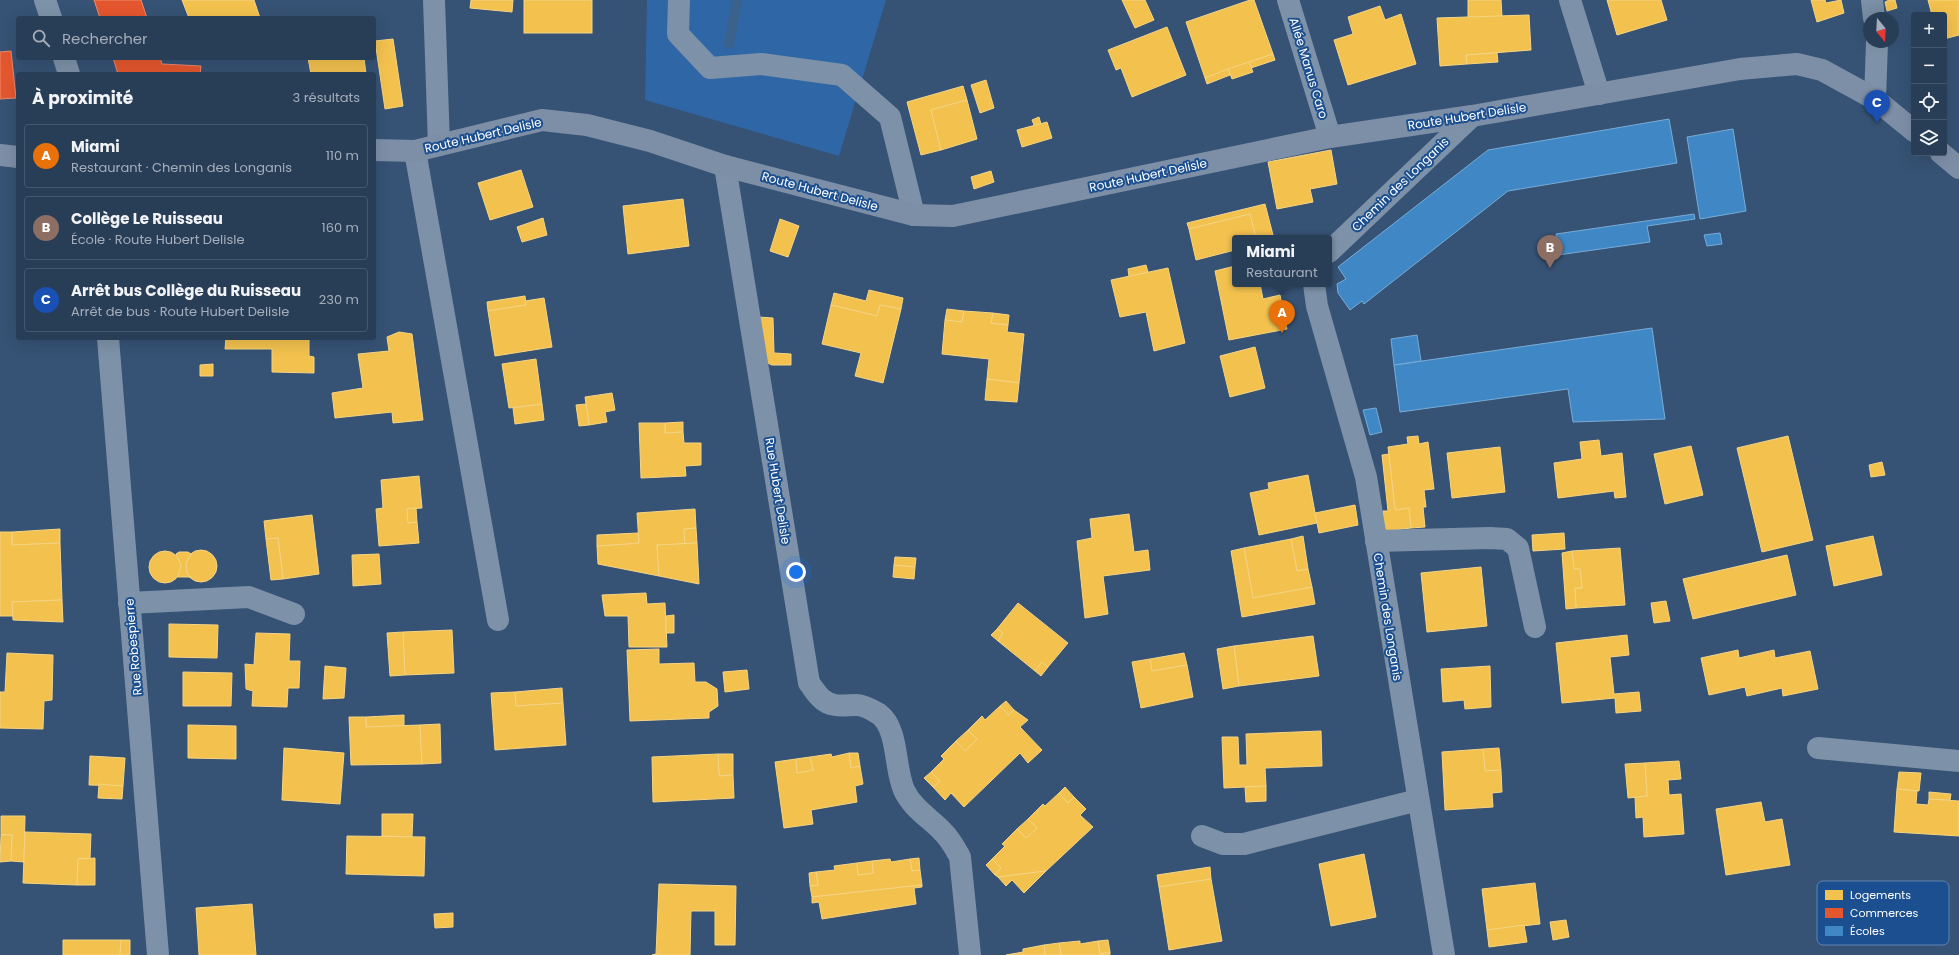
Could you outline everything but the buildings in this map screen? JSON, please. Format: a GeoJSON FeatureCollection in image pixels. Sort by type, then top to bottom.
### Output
{"type":"FeatureCollection","features":[{"type":"Feature","properties":{"kind":"main road","name":"Route Hubert Delisle"},"geometry":{"type":"LineString","coordinates":[[376,150],[415,151],[542,120],[601,129],[650,141],[726,166],[914,215],[953,216],[1330,137],[1472,116],[1740,69],[1797,64],[1822,70],[1875,99],[1911,129]]}},
{"type":"Feature","properties":{"kind":"main road"},"geometry":{"type":"LineString","coordinates":[[0,155],[16,157]]}},
{"type":"Feature","properties":{"kind":"main road"},"geometry":{"type":"LineString","coordinates":[[1945,156],[1959,168]]}},
{"type":"Feature","properties":{"kind":"street"},"geometry":{"type":"LineString","coordinates":[[45,0],[50,16]]}},
{"type":"Feature","properties":{"kind":"street"},"geometry":{"type":"LineString","coordinates":[[434,0],[439,145]]}},
{"type":"Feature","properties":{"kind":"street"},"geometry":{"type":"LineString","coordinates":[[679,0],[678,34],[710,68],[760,64],[842,75],[890,117],[914,215]]}},
{"type":"Feature","properties":{"kind":"street","name":"Allée Manus Caro"},"geometry":{"type":"LineString","coordinates":[[1288,0],[1330,137]]}},
{"type":"Feature","properties":{"kind":"street"},"geometry":{"type":"LineString","coordinates":[[1570,0],[1599,94]]}},
{"type":"Feature","properties":{"kind":"street"},"geometry":{"type":"LineString","coordinates":[[1872,0],[1873,12]]}},
{"type":"Feature","properties":{"kind":"street"},"geometry":{"type":"LineString","coordinates":[[1875,99],[1877,48]]}},
{"type":"Feature","properties":{"kind":"street"},"geometry":{"type":"LineString","coordinates":[[65,60],[69,72]]}},
{"type":"Feature","properties":{"kind":"street","name":"Chemin des Longanis"},"geometry":{"type":"LineString","coordinates":[[1332,249],[1472,116]]}},
{"type":"Feature","properties":{"kind":"street"},"geometry":{"type":"LineString","coordinates":[[415,151],[498,620]]}},
{"type":"Feature","properties":{"kind":"street","name":"Rue Hubert Delisle"},"geometry":{"type":"LineString","coordinates":[[726,166],[809,683],[821,699],[830,704],[840,706],[858,705],[878,714],[887,722],[892,732],[899,774],[905,792],[915,806],[954,844],[960,857],[970,955]]}},
{"type":"Feature","properties":{"kind":"street","name":"Chemin des Longanis"},"geometry":{"type":"LineString","coordinates":[[1314,287],[1317,306],[1366,478],[1444,955]]}},
{"type":"Feature","properties":{"kind":"street","name":"Rue Robespierre"},"geometry":{"type":"LineString","coordinates":[[108,340],[158,955]]}},
{"type":"Feature","properties":{"kind":"street"},"geometry":{"type":"LineString","coordinates":[[1376,542],[1490,538],[1508,539],[1518,548],[1535,627]]}},
{"type":"Feature","properties":{"kind":"street"},"geometry":{"type":"LineString","coordinates":[[129,603],[249,597],[294,614]]}},
{"type":"Feature","properties":{"kind":"street"},"geometry":{"type":"LineString","coordinates":[[1818,748],[1959,761]]}},
{"type":"Feature","properties":{"kind":"street"},"geometry":{"type":"LineString","coordinates":[[1202,836],[1223,844],[1244,844],[1418,800]]}},
{"type":"Feature","properties":{"kind":"shaded area"},"geometry":{"type":"Polygon","coordinates":[[[647,0],[886,0],[839,156],[645,100],[647,0]]]}},
{"type":"Feature","properties":{"kind":"waterway"},"geometry":{"type":"LineString","coordinates":[[729,44],[737,0]]}},
{"type":"Feature","properties":{"kind":"place","name":"Arrêt bus Collège du Ruisseau"},"geometry":{"type":"Point","coordinates":[1877,123]}},
{"type":"Feature","properties":{"kind":"place","name":"Collège Le Ruisseau"},"geometry":{"type":"Point","coordinates":[1550,268]}},
{"type":"Feature","properties":{"kind":"place","name":"Miami"},"geometry":{"type":"Point","coordinates":[1282,333]}}]}
